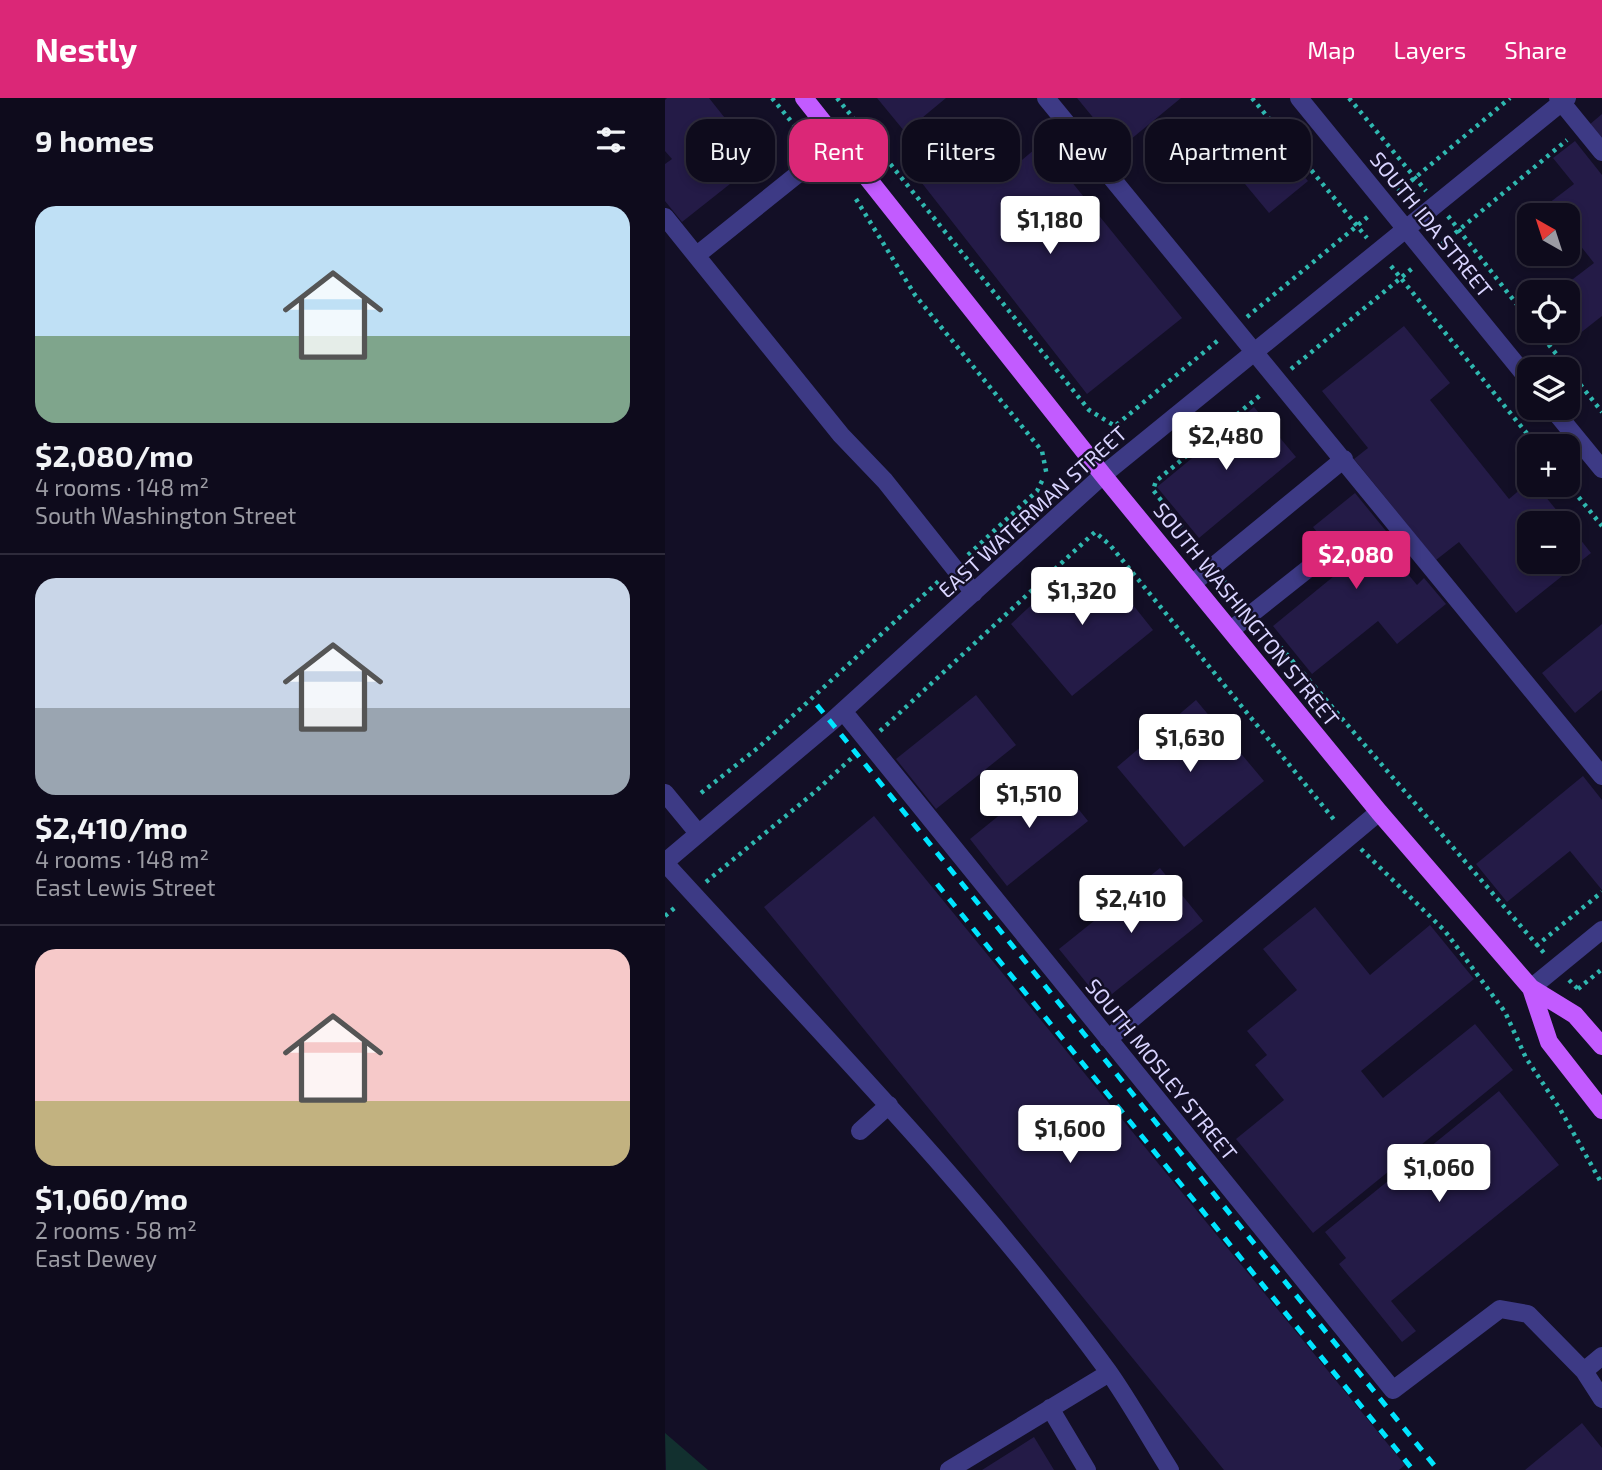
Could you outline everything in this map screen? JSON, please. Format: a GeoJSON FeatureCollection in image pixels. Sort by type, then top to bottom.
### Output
{"type":"FeatureCollection","features":[{"type":"Feature","properties":{"kind":"main road","name":"SOUTH WASHINGTON STREET"},"geometry":{"type":"LineString","coordinates":[[804,98],[821,119]]}},
{"type":"Feature","properties":{"kind":"main road","name":"SOUTH WASHINGTON STREET"},"geometry":{"type":"LineString","coordinates":[[871,182],[1103,475],[1379,812],[1531,988],[1575,1014],[1602,1046]]}},
{"type":"Feature","properties":{"kind":"main road","name":"SOUTH WASHINGTON STREET"},"geometry":{"type":"LineString","coordinates":[[1531,988],[1549,1042],[1602,1110]]}},
{"type":"Feature","properties":{"kind":"street"},"geometry":{"type":"LineString","coordinates":[[1047,98],[1602,776]]}},
{"type":"Feature","properties":{"kind":"street","name":"SOUTH IDA STREET"},"geometry":{"type":"LineString","coordinates":[[1299,98],[1517,365]]}},
{"type":"Feature","properties":{"kind":"street"},"geometry":{"type":"LineString","coordinates":[[1562,99],[1602,152]]}},
{"type":"Feature","properties":{"kind":"street","name":"EAST WATERMAN STREET"},"geometry":{"type":"LineString","coordinates":[[665,863],[843,711],[1103,475],[1256,353],[1562,99]]}},
{"type":"Feature","properties":{"kind":"street"},"geometry":{"type":"LineString","coordinates":[[697,256],[789,181]]}},
{"type":"Feature","properties":{"kind":"street"},"geometry":{"type":"LineString","coordinates":[[665,217],[841,435],[885,481],[974,593]]}},
{"type":"Feature","properties":{"kind":"street"},"geometry":{"type":"LineString","coordinates":[[1562,420],[1602,469]]}},
{"type":"Feature","properties":{"kind":"street"},"geometry":{"type":"LineString","coordinates":[[1193,583],[1343,460]]}},
{"type":"Feature","properties":{"kind":"street"},"geometry":{"type":"LineString","coordinates":[[1231,630],[1323,557]]}},
{"type":"Feature","properties":{"kind":"street","name":"SOUTH MOSLEY STREET"},"geometry":{"type":"LineString","coordinates":[[843,711],[1393,1390],[1500,1309],[1528,1314],[1584,1371]]}},
{"type":"Feature","properties":{"kind":"street"},"geometry":{"type":"LineString","coordinates":[[665,793],[698,833]]}},
{"type":"Feature","properties":{"kind":"street"},"geometry":{"type":"LineString","coordinates":[[1108,1039],[1379,812]]}},
{"type":"Feature","properties":{"kind":"street"},"geometry":{"type":"LineString","coordinates":[[665,863],[889,1105],[1007,1242],[1109,1373],[1170,1470]]}},
{"type":"Feature","properties":{"kind":"street"},"geometry":{"type":"LineString","coordinates":[[1531,988],[1602,930]]}},
{"type":"Feature","properties":{"kind":"street"},"geometry":{"type":"LineString","coordinates":[[860,1131],[889,1105]]}},
{"type":"Feature","properties":{"kind":"street"},"geometry":{"type":"LineString","coordinates":[[1602,1356],[1584,1371],[1602,1399]]}},
{"type":"Feature","properties":{"kind":"street"},"geometry":{"type":"LineString","coordinates":[[949,1470],[1109,1373]]}},
{"type":"Feature","properties":{"kind":"street"},"geometry":{"type":"LineString","coordinates":[[1050,1408],[1087,1470]]}},
{"type":"Feature","properties":{"kind":"path"},"geometry":{"type":"LineString","coordinates":[[772,98],[789,119]]}},
{"type":"Feature","properties":{"kind":"path"},"geometry":{"type":"LineString","coordinates":[[837,98],[1089,410],[1115,426],[1510,98]]}},
{"type":"Feature","properties":{"kind":"path"},"geometry":{"type":"LineString","coordinates":[[1252,98],[1527,434]]}},
{"type":"Feature","properties":{"kind":"path"},"geometry":{"type":"LineString","coordinates":[[1582,127],[1156,481],[1153,490],[1252,614],[1536,946],[1586,998]]}},
{"type":"Feature","properties":{"kind":"path"},"geometry":{"type":"LineString","coordinates":[[701,793],[759,747],[954,568],[1037,491],[1045,477],[1042,452],[915,295],[855,197]]}},
{"type":"Feature","properties":{"kind":"path"},"geometry":{"type":"LineString","coordinates":[[1547,343],[1602,412]]}},
{"type":"Feature","properties":{"kind":"path"},"geometry":{"type":"LineString","coordinates":[[1579,497],[1602,526]]}},
{"type":"Feature","properties":{"kind":"path"},"geometry":{"type":"LineString","coordinates":[[665,916],[816,791],[1095,532],[1110,545],[1349,837],[1445,931],[1504,1012],[1526,1058],[1560,1109],[1602,1184]]}},
{"type":"Feature","properties":{"kind":"path"},"geometry":{"type":"LineString","coordinates":[[1536,946],[1602,892]]}},
{"type":"Feature","properties":{"kind":"path"},"geometry":{"type":"LineString","coordinates":[[1578,989],[1602,969]]}},
{"type":"Feature","properties":{"kind":"green space"},"geometry":{"type":"Polygon","coordinates":[[[665,1433],[708,1470],[666,1470],[665,1433]]]}},
{"type":"Feature","properties":{"kind":"building"},"geometry":{"type":"Polygon","coordinates":[[[709,98],[726,119],[686,119],[686,182],[732,182],[682,222],[665,201],[665,164],[672,159],[665,151],[665,100],[709,98]]]}},
{"type":"Feature","properties":{"kind":"building"},"geometry":{"type":"Polygon","coordinates":[[[877,98],[946,98],[921,119],[902,119],[902,128],[877,98]]]}},
{"type":"Feature","properties":{"kind":"building"},"geometry":{"type":"Polygon","coordinates":[[[1077,98],[1181,98],[1155,119],[1145,119],[1145,128],[1131,139],[1131,119],[1094,119],[1077,98]]]}},
{"type":"Feature","properties":{"kind":"building"},"geometry":{"type":"Polygon","coordinates":[[[1602,114],[1602,141],[1589,125],[1602,114]]]}},
{"type":"Feature","properties":{"kind":"building"},"geometry":{"type":"Polygon","coordinates":[[[1575,141],[1602,175],[1602,316],[1580,333],[1580,280],[1572,280],[1594,263],[1580,245],[1580,203],[1549,203],[1574,184],[1553,158],[1575,141]]]}},
{"type":"Feature","properties":{"kind":"building"},"geometry":{"type":"Polygon","coordinates":[[[1034,150],[1034,182],[1072,182],[1182,318],[1087,394],[921,182],[1020,182],[1020,162],[1034,150]]]}},
{"type":"Feature","properties":{"kind":"building"},"geometry":{"type":"Polygon","coordinates":[[[1247,182],[1307,182],[1269,213],[1245,184],[1247,182]]]}},
{"type":"Feature","properties":{"kind":"building"},"geometry":{"type":"Polygon","coordinates":[[[1404,326],[1450,383],[1430,400],[1509,499],[1517,492],[1517,497],[1546,497],[1557,511],[1517,511],[1517,574],[1565,574],[1516,613],[1459,542],[1436,560],[1354,459],[1368,448],[1322,391],[1404,326]]]}},
{"type":"Feature","properties":{"kind":"building"},"geometry":{"type":"Polygon","coordinates":[[[1254,407],[1296,457],[1199,538],[1157,487],[1254,407]]]}},
{"type":"Feature","properties":{"kind":"building"},"geometry":{"type":"Polygon","coordinates":[[[1355,493],[1386,531],[1378,538],[1417,585],[1424,578],[1446,604],[1397,644],[1378,621],[1312,674],[1273,626],[1345,567],[1313,527],[1355,493]]]}},
{"type":"Feature","properties":{"kind":"building"},"geometry":{"type":"Polygon","coordinates":[[[1580,539],[1591,553],[1580,562],[1580,539]]]}},
{"type":"Feature","properties":{"kind":"building"},"geometry":{"type":"Polygon","coordinates":[[[1070,569],[1106,571],[1153,630],[1072,696],[1011,624],[1070,569]]]}},
{"type":"Feature","properties":{"kind":"building"},"geometry":{"type":"Polygon","coordinates":[[[1602,624],[1602,690],[1575,713],[1542,673],[1602,624]]]}},
{"type":"Feature","properties":{"kind":"building"},"geometry":{"type":"Polygon","coordinates":[[[976,695],[1016,745],[936,809],[896,759],[976,695]]]}},
{"type":"Feature","properties":{"kind":"building"},"geometry":{"type":"Polygon","coordinates":[[[1196,700],[1264,781],[1184,847],[1117,767],[1196,700]]]}},
{"type":"Feature","properties":{"kind":"building"},"geometry":{"type":"Polygon","coordinates":[[[1050,774],[1088,821],[1007,886],[970,839],[1050,774]]]}},
{"type":"Feature","properties":{"kind":"building"},"geometry":{"type":"Polygon","coordinates":[[[1583,776],[1602,800],[1602,890],[1570,851],[1507,902],[1476,864],[1583,776]]]}},
{"type":"Feature","properties":{"kind":"building"},"geometry":{"type":"Polygon","coordinates":[[[874,816],[1405,1465],[1399,1470],[1224,1470],[764,907],[874,816]]]}},
{"type":"Feature","properties":{"kind":"building"},"geometry":{"type":"Polygon","coordinates":[[[1160,868],[1203,921],[1102,1002],[1059,949],[1160,868]]]}},
{"type":"Feature","properties":{"kind":"building"},"geometry":{"type":"Polygon","coordinates":[[[1315,907],[1370,975],[1430,925],[1474,979],[1361,1071],[1383,1098],[1475,1024],[1513,1070],[1313,1233],[1236,1139],[1284,1100],[1255,1065],[1267,1055],[1247,1031],[1297,990],[1263,949],[1315,907]]]}},
{"type":"Feature","properties":{"kind":"building"},"geometry":{"type":"Polygon","coordinates":[[[1499,1091],[1559,1165],[1391,1301],[1416,1331],[1402,1342],[1339,1264],[1346,1258],[1325,1232],[1499,1091]]]}},
{"type":"Feature","properties":{"kind":"building"},"geometry":{"type":"Polygon","coordinates":[[[1582,1423],[1602,1448],[1602,1470],[1525,1470],[1582,1423]]]}},
{"type":"Feature","properties":{"kind":"building"},"geometry":{"type":"Polygon","coordinates":[[[1034,1437],[1054,1470],[982,1470],[1034,1437]]]}},
{"type":"Feature","properties":{"kind":"railway"},"geometry":{"type":"LineString","coordinates":[[817,705],[1438,1470]]}},
{"type":"Feature","properties":{"kind":"railway"},"geometry":{"type":"LineString","coordinates":[[937,884],[1413,1470]]}}]}
